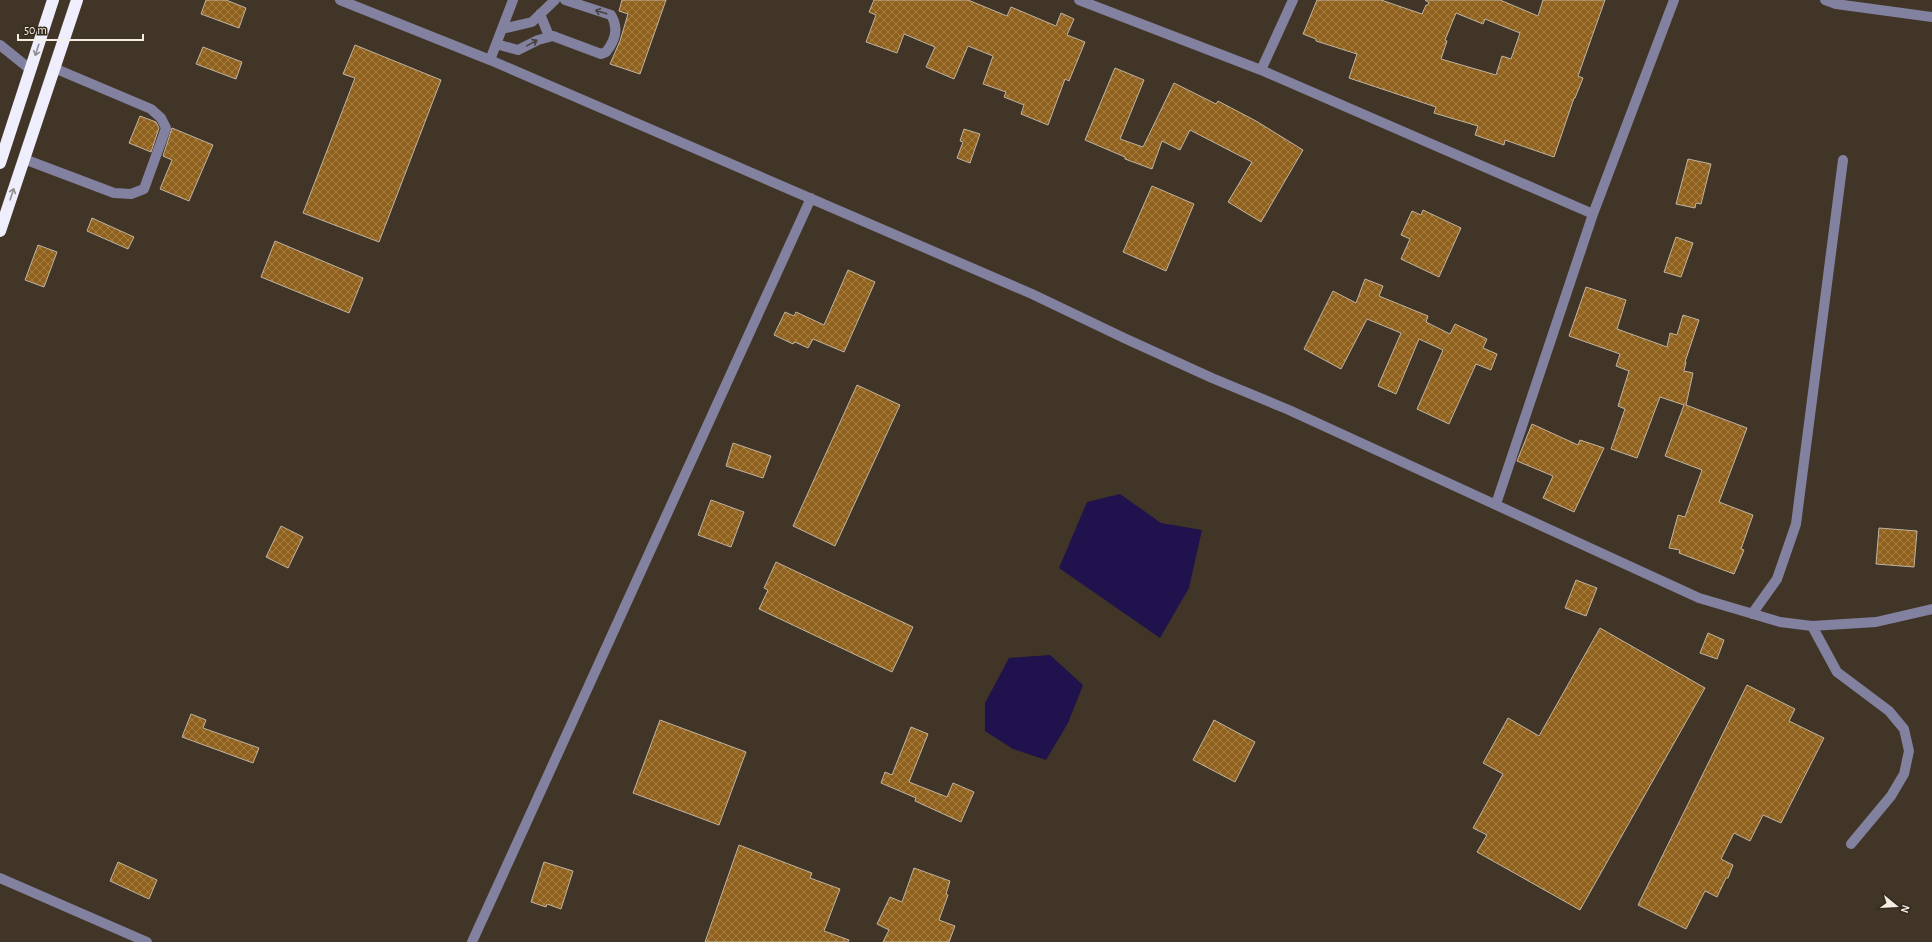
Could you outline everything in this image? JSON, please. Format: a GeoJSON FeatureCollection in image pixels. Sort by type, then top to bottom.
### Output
{"type":"FeatureCollection","features":[{"type":"Feature","properties":{"kind":"highway"},"geometry":{"type":"LineString","coordinates":[[0,163],[3,141],[31,70],[54,0]]}},
{"type":"Feature","properties":{"kind":"highway"},"geometry":{"type":"LineString","coordinates":[[0,231],[77,0]]}},
{"type":"Feature","properties":{"kind":"street"},"geometry":{"type":"LineString","coordinates":[[340,0],[490,60],[1032,294],[1124,338],[1212,378],[1289,410],[1699,598],[1780,622],[1812,626],[1876,622],[1932,609]]}},
{"type":"Feature","properties":{"kind":"street"},"geometry":{"type":"LineString","coordinates":[[490,60],[513,0]]}},
{"type":"Feature","properties":{"kind":"street"},"geometry":{"type":"LineString","coordinates":[[502,28],[529,23],[555,0]]}},
{"type":"Feature","properties":{"kind":"street"},"geometry":{"type":"LineString","coordinates":[[496,44],[518,50],[549,36],[556,36],[601,54],[606,52],[615,33],[616,25],[611,15],[565,0]]}},
{"type":"Feature","properties":{"kind":"street"},"geometry":{"type":"LineString","coordinates":[[1079,0],[1261,70],[1593,214]]}},
{"type":"Feature","properties":{"kind":"street"},"geometry":{"type":"LineString","coordinates":[[1261,70],[1293,0]]}},
{"type":"Feature","properties":{"kind":"street"},"geometry":{"type":"LineString","coordinates":[[1496,504],[1593,214],[1674,0]]}},
{"type":"Feature","properties":{"kind":"street"},"geometry":{"type":"LineString","coordinates":[[1825,0],[1836,4],[1932,17]]}},
{"type":"Feature","properties":{"kind":"street"},"geometry":{"type":"LineString","coordinates":[[540,14],[549,36]]}},
{"type":"Feature","properties":{"kind":"street"},"geometry":{"type":"LineString","coordinates":[[0,45],[31,70]]}},
{"type":"Feature","properties":{"kind":"street"},"geometry":{"type":"LineString","coordinates":[[24,159],[114,193],[131,194],[144,189],[166,128],[161,118],[151,109],[54,68]]}},
{"type":"Feature","properties":{"kind":"street"},"geometry":{"type":"LineString","coordinates":[[1752,614],[1777,579],[1796,524],[1843,160]]}},
{"type":"Feature","properties":{"kind":"street"},"geometry":{"type":"LineString","coordinates":[[472,942],[811,198]]}},
{"type":"Feature","properties":{"kind":"street"},"geometry":{"type":"LineString","coordinates":[[1812,626],[1837,672],[1889,711],[1904,729],[1909,751],[1904,774],[1891,796],[1851,844]]}},
{"type":"Feature","properties":{"kind":"street"},"geometry":{"type":"LineString","coordinates":[[0,878],[147,942]]}},
{"type":"Feature","properties":{"kind":"shaded area"},"geometry":{"type":"Polygon","coordinates":[[[1120,494],[1161,523],[1202,530],[1189,588],[1160,638],[1059,568],[1087,502],[1120,494]]]}},
{"type":"Feature","properties":{"kind":"shaded area"},"geometry":{"type":"Polygon","coordinates":[[[1050,655],[1083,685],[1068,723],[1046,760],[1013,749],[985,731],[985,703],[1009,658],[1050,655]]]}},
{"type":"Feature","properties":{"kind":"building"},"geometry":{"type":"Polygon","coordinates":[[[206,0],[226,0],[246,8],[239,28],[201,14],[206,0]]]}},
{"type":"Feature","properties":{"kind":"building"},"geometry":{"type":"Polygon","coordinates":[[[622,0],[666,0],[640,74],[610,64],[620,41],[628,14],[619,11],[622,0]]]}},
{"type":"Feature","properties":{"kind":"building"},"geometry":{"type":"Polygon","coordinates":[[[874,0],[968,0],[1007,16],[1011,7],[1056,26],[1061,13],[1074,19],[1067,35],[1085,42],[1069,81],[1065,79],[1048,125],[1021,114],[1024,105],[1004,97],[1006,92],[983,84],[993,56],[968,46],[954,79],[926,67],[935,47],[904,34],[897,53],[866,42],[876,15],[869,12],[874,0]]]}},
{"type":"Feature","properties":{"kind":"building"},"geometry":{"type":"Polygon","coordinates":[[[1317,0],[1381,0],[1422,14],[1426,5],[1429,3],[1425,0],[1500,0],[1538,16],[1543,0],[1605,0],[1578,76],[1583,78],[1574,98],[1554,157],[1505,140],[1504,145],[1475,135],[1478,126],[1434,113],[1436,107],[1349,78],[1357,54],[1316,41],[1316,39],[1303,34],[1317,0]],[[1456,13],[1445,40],[1447,41],[1441,59],[1496,75],[1502,56],[1511,59],[1520,33],[1485,19],[1483,24],[1456,13]]]}},
{"type":"Feature","properties":{"kind":"building"},"geometry":{"type":"Polygon","coordinates":[[[355,45],[441,80],[379,242],[303,213],[355,78],[343,74],[355,45]]]}},
{"type":"Feature","properties":{"kind":"building"},"geometry":{"type":"Polygon","coordinates":[[[203,47],[242,62],[236,79],[196,64],[203,47]]]}},
{"type":"Feature","properties":{"kind":"building"},"geometry":{"type":"Polygon","coordinates":[[[1115,68],[1144,80],[1120,139],[1143,147],[1174,83],[1216,104],[1218,101],[1256,121],[1303,150],[1261,222],[1228,202],[1252,162],[1190,130],[1180,150],[1162,141],[1152,169],[1125,159],[1125,157],[1085,140],[1115,68]]]}},
{"type":"Feature","properties":{"kind":"building"},"geometry":{"type":"Polygon","coordinates":[[[140,116],[156,122],[159,128],[151,152],[129,143],[140,116]]]}},
{"type":"Feature","properties":{"kind":"building"},"geometry":{"type":"Polygon","coordinates":[[[172,128],[213,145],[189,201],[160,189],[172,160],[163,156],[172,128]]]}},
{"type":"Feature","properties":{"kind":"building"},"geometry":{"type":"Polygon","coordinates":[[[964,129],[980,134],[970,163],[957,158],[963,142],[960,141],[964,129]]]}},
{"type":"Feature","properties":{"kind":"building"},"geometry":{"type":"Polygon","coordinates":[[[1688,159],[1711,164],[1701,204],[1696,203],[1695,208],[1676,204],[1688,159]]]}},
{"type":"Feature","properties":{"kind":"building"},"geometry":{"type":"Polygon","coordinates":[[[1152,186],[1194,204],[1166,271],[1123,252],[1152,186]]]}},
{"type":"Feature","properties":{"kind":"building"},"geometry":{"type":"Polygon","coordinates":[[[1423,210],[1461,228],[1439,277],[1401,259],[1410,239],[1401,235],[1412,211],[1421,215],[1423,210]]]}},
{"type":"Feature","properties":{"kind":"building"},"geometry":{"type":"Polygon","coordinates":[[[92,218],[134,237],[128,249],[87,231],[92,218]]]}},
{"type":"Feature","properties":{"kind":"building"},"geometry":{"type":"Polygon","coordinates":[[[1676,237],[1693,243],[1681,277],[1664,272],[1676,237]]]}},
{"type":"Feature","properties":{"kind":"building"},"geometry":{"type":"Polygon","coordinates":[[[275,241],[363,278],[349,313],[261,277],[275,241]]]}},
{"type":"Feature","properties":{"kind":"building"},"geometry":{"type":"Polygon","coordinates":[[[38,245],[57,252],[44,287],[25,280],[38,245]]]}},
{"type":"Feature","properties":{"kind":"building"},"geometry":{"type":"Polygon","coordinates":[[[848,270],[875,282],[844,352],[813,339],[808,348],[795,342],[793,344],[774,335],[785,312],[794,316],[796,312],[824,325],[848,270]]]}},
{"type":"Feature","properties":{"kind":"building"},"geometry":{"type":"Polygon","coordinates":[[[1365,279],[1383,286],[1379,296],[1428,316],[1426,322],[1450,334],[1455,324],[1487,339],[1483,348],[1497,354],[1491,370],[1476,364],[1449,424],[1417,409],[1443,350],[1419,339],[1396,394],[1378,386],[1401,333],[1367,319],[1341,369],[1304,349],[1333,291],[1356,303],[1365,279]]]}},
{"type":"Feature","properties":{"kind":"building"},"geometry":{"type":"Polygon","coordinates":[[[1586,287],[1626,300],[1617,329],[1667,347],[1670,333],[1677,335],[1683,315],[1699,320],[1685,362],[1684,371],[1693,373],[1686,405],[1747,428],[1719,502],[1753,515],[1741,549],[1744,550],[1734,574],[1679,553],[1680,550],[1669,548],[1678,515],[1685,517],[1702,470],[1665,456],[1684,405],[1660,397],[1637,458],[1611,449],[1625,409],[1618,406],[1629,371],[1616,366],[1620,354],[1569,336],[1586,287]]]}},
{"type":"Feature","properties":{"kind":"building"},"geometry":{"type":"Polygon","coordinates":[[[857,385],[900,405],[835,546],[793,526],[857,385]]]}},
{"type":"Feature","properties":{"kind":"building"},"geometry":{"type":"Polygon","coordinates":[[[1532,424],[1578,445],[1580,440],[1604,448],[1574,512],[1543,498],[1553,476],[1517,461],[1532,424]]]}},
{"type":"Feature","properties":{"kind":"building"},"geometry":{"type":"Polygon","coordinates":[[[733,443],[771,456],[763,478],[726,466],[733,443]]]}},
{"type":"Feature","properties":{"kind":"building"},"geometry":{"type":"Polygon","coordinates":[[[711,500],[744,512],[731,547],[698,535],[711,500]]]}},
{"type":"Feature","properties":{"kind":"building"},"geometry":{"type":"Polygon","coordinates":[[[281,526],[303,537],[288,568],[266,557],[281,526]]]}},
{"type":"Feature","properties":{"kind":"building"},"geometry":{"type":"Polygon","coordinates":[[[1879,528],[1917,531],[1914,567],[1876,564],[1879,528]]]}},
{"type":"Feature","properties":{"kind":"building"},"geometry":{"type":"Polygon","coordinates":[[[776,562],[913,627],[892,672],[759,609],[768,590],[764,588],[776,562]]]}},
{"type":"Feature","properties":{"kind":"building"},"geometry":{"type":"Polygon","coordinates":[[[1576,580],[1597,588],[1586,616],[1565,608],[1576,580]]]}},
{"type":"Feature","properties":{"kind":"building"},"geometry":{"type":"Polygon","coordinates":[[[1600,628],[1705,688],[1580,910],[1477,852],[1487,835],[1473,828],[1503,774],[1483,763],[1508,718],[1539,736],[1600,628]]]}},
{"type":"Feature","properties":{"kind":"building"},"geometry":{"type":"Polygon","coordinates":[[[1708,633],[1724,640],[1717,659],[1700,653],[1708,633]]]}},
{"type":"Feature","properties":{"kind":"building"},"geometry":{"type":"Polygon","coordinates":[[[1747,685],[1795,709],[1789,721],[1824,738],[1781,823],[1763,815],[1750,841],[1734,833],[1721,859],[1733,865],[1728,878],[1726,878],[1717,897],[1705,891],[1686,929],[1638,905],[1747,685]]]}},
{"type":"Feature","properties":{"kind":"building"},"geometry":{"type":"Polygon","coordinates":[[[191,714],[206,720],[203,728],[259,748],[253,763],[182,737],[191,714]]]}},
{"type":"Feature","properties":{"kind":"building"},"geometry":{"type":"Polygon","coordinates":[[[660,720],[746,752],[719,825],[633,793],[660,720]]]}},
{"type":"Feature","properties":{"kind":"building"},"geometry":{"type":"Polygon","coordinates":[[[1214,720],[1255,742],[1235,782],[1193,760],[1214,720]]]}},
{"type":"Feature","properties":{"kind":"building"},"geometry":{"type":"Polygon","coordinates":[[[911,727],[928,734],[909,782],[947,797],[953,783],[974,792],[961,822],[915,801],[916,798],[881,783],[885,772],[892,775],[911,727]]]}},
{"type":"Feature","properties":{"kind":"building"},"geometry":{"type":"Polygon","coordinates":[[[739,845],[812,873],[810,878],[840,889],[824,931],[849,940],[848,942],[705,942],[739,845]]]}},
{"type":"Feature","properties":{"kind":"building"},"geometry":{"type":"Polygon","coordinates":[[[118,862],[157,880],[149,899],[110,881],[118,862]]]}},
{"type":"Feature","properties":{"kind":"building"},"geometry":{"type":"Polygon","coordinates":[[[544,862],[573,871],[561,909],[547,904],[546,907],[531,902],[544,862]]]}},
{"type":"Feature","properties":{"kind":"building"},"geometry":{"type":"Polygon","coordinates":[[[914,868],[950,881],[946,894],[948,895],[939,920],[955,926],[949,942],[883,942],[889,930],[877,924],[890,897],[902,902],[914,868]]]}}]}
